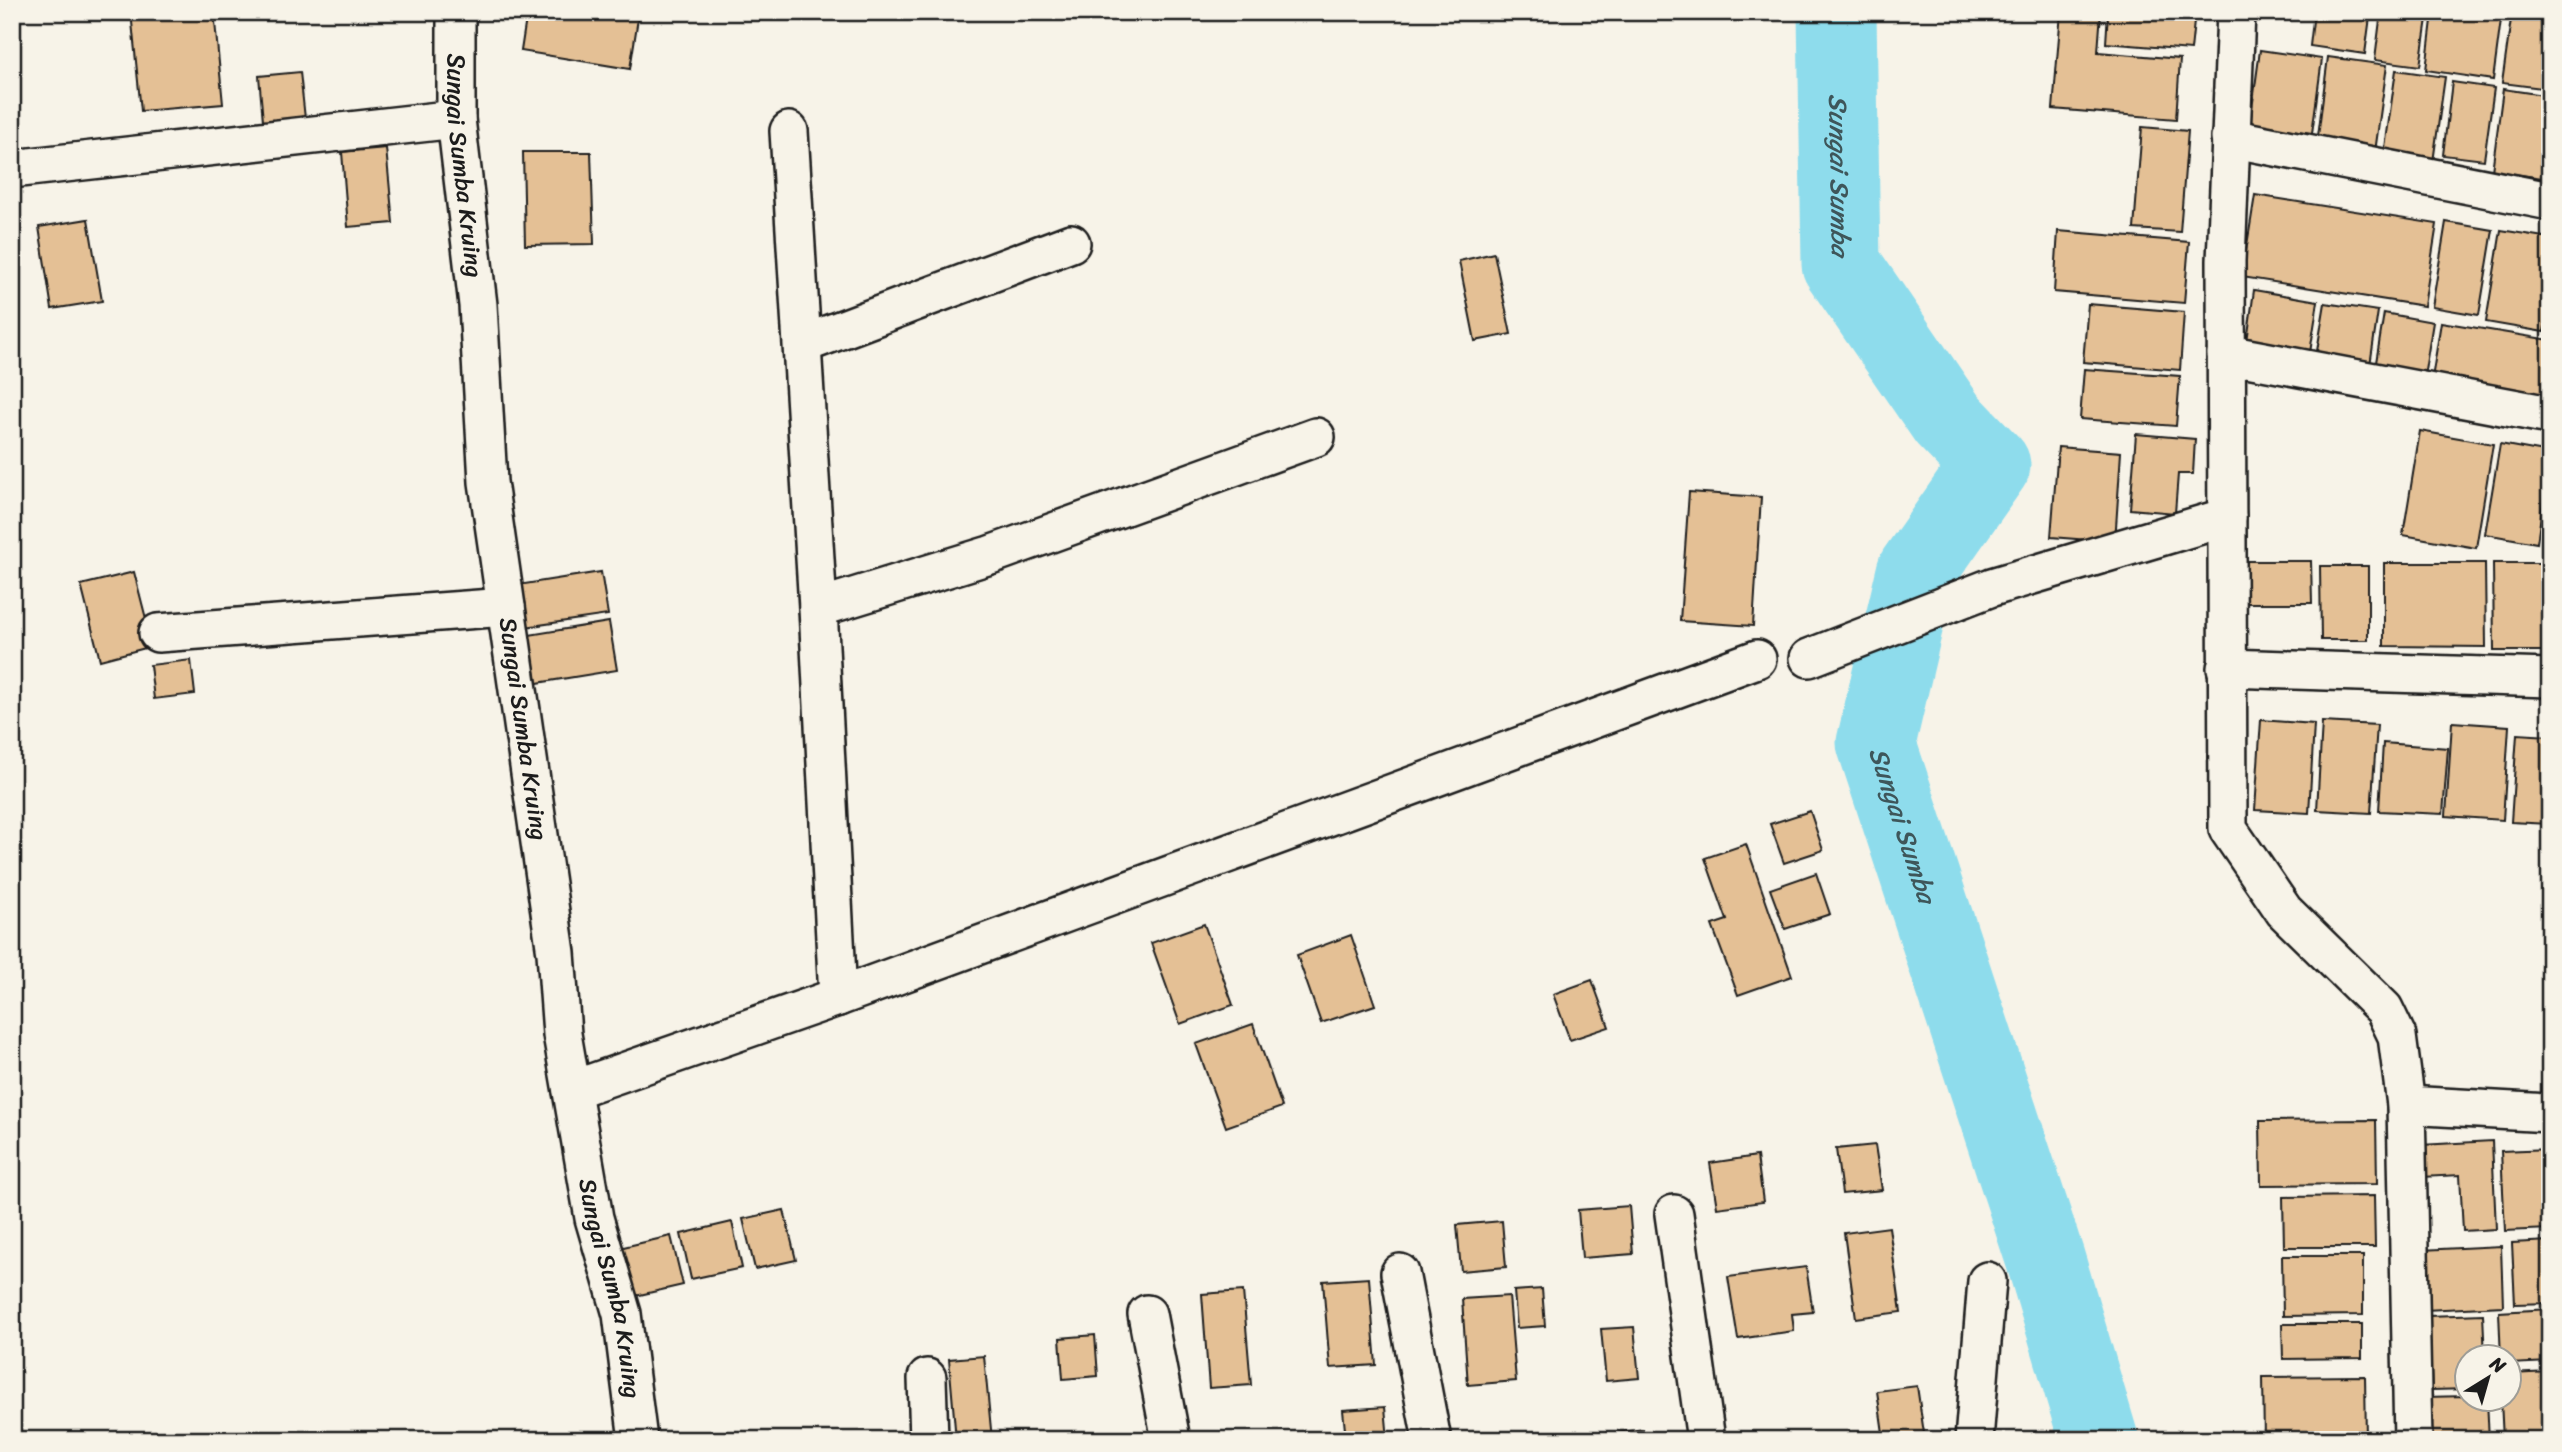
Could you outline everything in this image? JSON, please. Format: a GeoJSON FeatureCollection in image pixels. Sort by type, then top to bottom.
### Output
{"type":"FeatureCollection","features":[{"type":"Feature","properties":{"kind":"street","name":"Sungai Sumba Kruing"},"geometry":{"type":"LineString","coordinates":[[456,12],[456,119],[478,305],[488,482],[543,878],[556,953],[562,1034],[594,1218],[622,1314],[638,1440]]}},
{"type":"Feature","properties":{"kind":"street"},"geometry":{"type":"LineString","coordinates":[[2236,12],[2230,138],[2226,354],[2228,829],[2284,911],[2384,1009],[2397,1036],[2406,1105],[2413,1440]]}},
{"type":"Feature","properties":{"kind":"street"},"geometry":{"type":"LineString","coordinates":[[12,169],[456,119]]}},
{"type":"Feature","properties":{"kind":"street"},"geometry":{"type":"LineString","coordinates":[[789,131],[838,998]]}},
{"type":"Feature","properties":{"kind":"street"},"geometry":{"type":"LineString","coordinates":[[2230,138],[2550,201]]}},
{"type":"Feature","properties":{"kind":"street"},"geometry":{"type":"LineString","coordinates":[[803,344],[1071,243]]}},
{"type":"Feature","properties":{"kind":"street"},"geometry":{"type":"LineString","coordinates":[[2226,354],[2550,415]]}},
{"type":"Feature","properties":{"kind":"street"},"geometry":{"type":"LineString","coordinates":[[818,608],[990,555],[1316,437]]}},
{"type":"Feature","properties":{"kind":"street"},"geometry":{"type":"LineString","coordinates":[[1809,657],[1992,587],[2227,517]]}},
{"type":"Feature","properties":{"kind":"street"},"geometry":{"type":"LineString","coordinates":[[159,633],[506,607]]}},
{"type":"Feature","properties":{"kind":"street"},"geometry":{"type":"LineString","coordinates":[[572,1090],[838,998],[1757,659]]}},
{"type":"Feature","properties":{"kind":"street"},"geometry":{"type":"LineString","coordinates":[[2227,668],[2550,678]]}},
{"type":"Feature","properties":{"kind":"street"},"geometry":{"type":"LineString","coordinates":[[2406,1105],[2550,1113]]}},
{"type":"Feature","properties":{"kind":"street"},"geometry":{"type":"LineString","coordinates":[[1674,1214],[1706,1440]]}},
{"type":"Feature","properties":{"kind":"street"},"geometry":{"type":"LineString","coordinates":[[1400,1273],[1432,1440]]}},
{"type":"Feature","properties":{"kind":"street"},"geometry":{"type":"LineString","coordinates":[[1974,1440],[1987,1281]]}},
{"type":"Feature","properties":{"kind":"street"},"geometry":{"type":"LineString","coordinates":[[1147,1314],[1171,1440]]}},
{"type":"Feature","properties":{"kind":"street"},"geometry":{"type":"LineString","coordinates":[[927,1378],[929,1440]]}},
{"type":"Feature","properties":{"kind":"building"},"geometry":{"type":"Polygon","coordinates":[[[131,12],[214,12],[223,104],[141,111],[131,12]]]}},
{"type":"Feature","properties":{"kind":"building"},"geometry":{"type":"Polygon","coordinates":[[[527,12],[639,12],[630,69],[521,51],[527,12]]]}},
{"type":"Feature","properties":{"kind":"building"},"geometry":{"type":"Polygon","coordinates":[[[2061,12],[2101,12],[2098,52],[2180,59],[2176,119],[2053,109],[2061,12]]]}},
{"type":"Feature","properties":{"kind":"building"},"geometry":{"type":"Polygon","coordinates":[[[2108,12],[2195,12],[2191,50],[2106,43],[2108,12]]]}},
{"type":"Feature","properties":{"kind":"building"},"geometry":{"type":"Polygon","coordinates":[[[2314,12],[2370,17],[2365,54],[2310,46],[2314,12]]]}},
{"type":"Feature","properties":{"kind":"building"},"geometry":{"type":"Polygon","coordinates":[[[2381,12],[2428,12],[2420,66],[2375,60],[2381,12]]]}},
{"type":"Feature","properties":{"kind":"building"},"geometry":{"type":"Polygon","coordinates":[[[2433,12],[2502,12],[2493,80],[2426,70],[2433,12]]]}},
{"type":"Feature","properties":{"kind":"building"},"geometry":{"type":"Polygon","coordinates":[[[2512,12],[2550,12],[2550,89],[2502,83],[2512,12]]]}},
{"type":"Feature","properties":{"kind":"building"},"geometry":{"type":"Polygon","coordinates":[[[2260,50],[2322,59],[2312,133],[2250,124],[2260,50]]]}},
{"type":"Feature","properties":{"kind":"building"},"geometry":{"type":"Polygon","coordinates":[[[2328,57],[2387,65],[2375,152],[2317,144],[2328,57]]]}},
{"type":"Feature","properties":{"kind":"building"},"geometry":{"type":"Polygon","coordinates":[[[2396,70],[2445,77],[2433,162],[2384,155],[2396,70]]]}},
{"type":"Feature","properties":{"kind":"building"},"geometry":{"type":"Polygon","coordinates":[[[300,72],[306,128],[264,132],[259,76],[300,72]]]}},
{"type":"Feature","properties":{"kind":"building"},"geometry":{"type":"Polygon","coordinates":[[[2452,82],[2494,88],[2484,160],[2443,155],[2452,82]]]}},
{"type":"Feature","properties":{"kind":"building"},"geometry":{"type":"Polygon","coordinates":[[[2503,89],[2550,96],[2550,179],[2492,171],[2503,89]]]}},
{"type":"Feature","properties":{"kind":"building"},"geometry":{"type":"Polygon","coordinates":[[[2142,127],[2188,131],[2180,232],[2134,229],[2142,127]]]}},
{"type":"Feature","properties":{"kind":"building"},"geometry":{"type":"Polygon","coordinates":[[[386,148],[393,223],[348,227],[342,152],[386,148]]]}},
{"type":"Feature","properties":{"kind":"building"},"geometry":{"type":"Polygon","coordinates":[[[523,152],[591,152],[594,244],[525,245],[523,152]]]}},
{"type":"Feature","properties":{"kind":"building"},"geometry":{"type":"Polygon","coordinates":[[[2255,195],[2437,224],[2424,306],[2242,277],[2255,195]]]}},
{"type":"Feature","properties":{"kind":"building"},"geometry":{"type":"Polygon","coordinates":[[[88,219],[102,301],[52,309],[39,227],[88,219]]]}},
{"type":"Feature","properties":{"kind":"building"},"geometry":{"type":"Polygon","coordinates":[[[2446,222],[2493,230],[2479,315],[2432,307],[2446,222]]]}},
{"type":"Feature","properties":{"kind":"building"},"geometry":{"type":"Polygon","coordinates":[[[2501,230],[2550,238],[2550,297],[2544,332],[2486,322],[2501,230]]]}},
{"type":"Feature","properties":{"kind":"building"},"geometry":{"type":"Polygon","coordinates":[[[2058,231],[2189,242],[2184,303],[2054,292],[2058,231]]]}},
{"type":"Feature","properties":{"kind":"building"},"geometry":{"type":"Polygon","coordinates":[[[1494,253],[1511,334],[1475,341],[1459,261],[1494,253]]]}},
{"type":"Feature","properties":{"kind":"building"},"geometry":{"type":"Polygon","coordinates":[[[2254,290],[2318,301],[2309,359],[2246,349],[2254,290]]]}},
{"type":"Feature","properties":{"kind":"building"},"geometry":{"type":"Polygon","coordinates":[[[2325,303],[2378,311],[2369,372],[2315,363],[2325,303]]]}},
{"type":"Feature","properties":{"kind":"building"},"geometry":{"type":"Polygon","coordinates":[[[2088,304],[2184,312],[2180,370],[2083,362],[2088,304]]]}},
{"type":"Feature","properties":{"kind":"building"},"geometry":{"type":"Polygon","coordinates":[[[2384,313],[2433,322],[2423,383],[2374,375],[2384,313]]]}},
{"type":"Feature","properties":{"kind":"building"},"geometry":{"type":"Polygon","coordinates":[[[2441,322],[2550,340],[2550,383],[2545,410],[2430,391],[2441,322]]]}},
{"type":"Feature","properties":{"kind":"building"},"geometry":{"type":"Polygon","coordinates":[[[2084,369],[2180,376],[2176,426],[2080,419],[2084,369]]]}},
{"type":"Feature","properties":{"kind":"building"},"geometry":{"type":"Polygon","coordinates":[[[2420,431],[2493,444],[2476,548],[2403,535],[2420,431]]]}},
{"type":"Feature","properties":{"kind":"building"},"geometry":{"type":"Polygon","coordinates":[[[2136,434],[2195,439],[2193,474],[2178,474],[2175,513],[2130,509],[2136,434]]]}},
{"type":"Feature","properties":{"kind":"building"},"geometry":{"type":"Polygon","coordinates":[[[2500,444],[2550,453],[2537,543],[2485,534],[2500,444]]]}},
{"type":"Feature","properties":{"kind":"building"},"geometry":{"type":"Polygon","coordinates":[[[2058,447],[2121,452],[2115,542],[2051,537],[2058,447]]]}},
{"type":"Feature","properties":{"kind":"building"},"geometry":{"type":"Polygon","coordinates":[[[1689,492],[1761,497],[1753,626],[1680,621],[1689,492]]]}},
{"type":"Feature","properties":{"kind":"building"},"geometry":{"type":"Polygon","coordinates":[[[2550,502],[2550,549],[2542,548],[2550,502]]]}},
{"type":"Feature","properties":{"kind":"building"},"geometry":{"type":"Polygon","coordinates":[[[2232,561],[2311,561],[2312,603],[2232,603],[2232,561]]]}},
{"type":"Feature","properties":{"kind":"building"},"geometry":{"type":"Polygon","coordinates":[[[2384,563],[2485,563],[2486,647],[2384,646],[2384,563]]]}},
{"type":"Feature","properties":{"kind":"building"},"geometry":{"type":"Polygon","coordinates":[[[2493,563],[2550,563],[2550,651],[2494,651],[2493,563]]]}},
{"type":"Feature","properties":{"kind":"building"},"geometry":{"type":"Polygon","coordinates":[[[2320,566],[2368,566],[2368,640],[2321,640],[2320,566]]]}},
{"type":"Feature","properties":{"kind":"building"},"geometry":{"type":"Polygon","coordinates":[[[134,572],[153,646],[100,660],[81,585],[134,572]]]}},
{"type":"Feature","properties":{"kind":"building"},"geometry":{"type":"Polygon","coordinates":[[[601,572],[608,615],[525,627],[518,585],[601,572]]]}},
{"type":"Feature","properties":{"kind":"building"},"geometry":{"type":"Polygon","coordinates":[[[609,622],[617,670],[537,683],[529,635],[609,622]]]}},
{"type":"Feature","properties":{"kind":"building"},"geometry":{"type":"Polygon","coordinates":[[[191,660],[195,694],[154,699],[150,665],[191,660]]]}},
{"type":"Feature","properties":{"kind":"building"},"geometry":{"type":"Polygon","coordinates":[[[2261,720],[2314,724],[2309,813],[2255,810],[2261,720]]]}},
{"type":"Feature","properties":{"kind":"building"},"geometry":{"type":"Polygon","coordinates":[[[2322,722],[2377,725],[2371,813],[2317,810],[2322,722]]]}},
{"type":"Feature","properties":{"kind":"building"},"geometry":{"type":"Polygon","coordinates":[[[2452,722],[2509,726],[2503,820],[2446,816],[2452,722]]]}},
{"type":"Feature","properties":{"kind":"building"},"geometry":{"type":"Polygon","coordinates":[[[2517,734],[2550,736],[2550,824],[2511,822],[2517,734]]]}},
{"type":"Feature","properties":{"kind":"building"},"geometry":{"type":"Polygon","coordinates":[[[2383,743],[2448,748],[2443,814],[2379,811],[2383,743]]]}},
{"type":"Feature","properties":{"kind":"building"},"geometry":{"type":"Polygon","coordinates":[[[1810,811],[1823,850],[1784,863],[1770,824],[1810,811]]]}},
{"type":"Feature","properties":{"kind":"building"},"geometry":{"type":"Polygon","coordinates":[[[1746,844],[1792,976],[1738,995],[1712,925],[1727,920],[1705,858],[1746,844]]]}},
{"type":"Feature","properties":{"kind":"building"},"geometry":{"type":"Polygon","coordinates":[[[1816,873],[1830,914],[1785,929],[1770,889],[1816,873]]]}},
{"type":"Feature","properties":{"kind":"building"},"geometry":{"type":"Polygon","coordinates":[[[1204,924],[1233,1005],[1180,1024],[1151,943],[1204,924]]]}},
{"type":"Feature","properties":{"kind":"building"},"geometry":{"type":"Polygon","coordinates":[[[1351,935],[1375,1005],[1321,1023],[1297,955],[1351,935]]]}},
{"type":"Feature","properties":{"kind":"building"},"geometry":{"type":"Polygon","coordinates":[[[1592,980],[1609,1027],[1570,1040],[1553,994],[1592,980]]]}},
{"type":"Feature","properties":{"kind":"building"},"geometry":{"type":"Polygon","coordinates":[[[1253,1024],[1282,1107],[1226,1127],[1196,1044],[1253,1024]]]}},
{"type":"Feature","properties":{"kind":"building"},"geometry":{"type":"Polygon","coordinates":[[[2376,1120],[2377,1184],[2261,1185],[2260,1121],[2376,1120]]]}},
{"type":"Feature","properties":{"kind":"building"},"geometry":{"type":"Polygon","coordinates":[[[2492,1141],[2496,1229],[2463,1231],[2460,1175],[2422,1177],[2421,1145],[2492,1141]]]}},
{"type":"Feature","properties":{"kind":"building"},"geometry":{"type":"Polygon","coordinates":[[[1875,1145],[1882,1190],[1842,1194],[1836,1149],[1875,1145]]]}},
{"type":"Feature","properties":{"kind":"building"},"geometry":{"type":"Polygon","coordinates":[[[2550,1149],[2550,1229],[2505,1231],[2501,1151],[2550,1149]]]}},
{"type":"Feature","properties":{"kind":"building"},"geometry":{"type":"Polygon","coordinates":[[[1757,1156],[1763,1202],[1717,1208],[1710,1163],[1757,1156]]]}},
{"type":"Feature","properties":{"kind":"building"},"geometry":{"type":"Polygon","coordinates":[[[2374,1196],[2375,1247],[2284,1247],[2283,1197],[2374,1196]]]}},
{"type":"Feature","properties":{"kind":"building"},"geometry":{"type":"Polygon","coordinates":[[[1629,1206],[1633,1254],[1582,1258],[1578,1210],[1629,1206]]]}},
{"type":"Feature","properties":{"kind":"building"},"geometry":{"type":"Polygon","coordinates":[[[784,1210],[796,1260],[755,1269],[743,1219],[784,1210]]]}},
{"type":"Feature","properties":{"kind":"building"},"geometry":{"type":"Polygon","coordinates":[[[1502,1221],[1506,1267],[1461,1271],[1457,1225],[1502,1221]]]}},
{"type":"Feature","properties":{"kind":"building"},"geometry":{"type":"Polygon","coordinates":[[[732,1222],[742,1268],[691,1279],[681,1234],[732,1222]]]}},
{"type":"Feature","properties":{"kind":"building"},"geometry":{"type":"Polygon","coordinates":[[[1889,1227],[1901,1312],[1856,1318],[1844,1233],[1889,1227]]]}},
{"type":"Feature","properties":{"kind":"building"},"geometry":{"type":"Polygon","coordinates":[[[671,1236],[683,1285],[631,1297],[619,1248],[671,1236]]]}},
{"type":"Feature","properties":{"kind":"building"},"geometry":{"type":"Polygon","coordinates":[[[2550,1241],[2550,1303],[2515,1304],[2512,1243],[2550,1241]]]}},
{"type":"Feature","properties":{"kind":"building"},"geometry":{"type":"Polygon","coordinates":[[[2501,1246],[2503,1306],[2425,1310],[2421,1250],[2501,1246]]]}},
{"type":"Feature","properties":{"kind":"building"},"geometry":{"type":"Polygon","coordinates":[[[2282,1256],[2363,1256],[2363,1315],[2283,1316],[2282,1256]]]}},
{"type":"Feature","properties":{"kind":"building"},"geometry":{"type":"Polygon","coordinates":[[[1806,1267],[1813,1312],[1792,1314],[1794,1331],[1738,1339],[1728,1277],[1806,1267]]]}},
{"type":"Feature","properties":{"kind":"building"},"geometry":{"type":"Polygon","coordinates":[[[1369,1278],[1376,1365],[1330,1368],[1323,1281],[1369,1278]]]}},
{"type":"Feature","properties":{"kind":"building"},"geometry":{"type":"Polygon","coordinates":[[[1542,1289],[1545,1326],[1517,1328],[1514,1291],[1542,1289]]]}},
{"type":"Feature","properties":{"kind":"building"},"geometry":{"type":"Polygon","coordinates":[[[1243,1291],[1251,1385],[1209,1388],[1202,1294],[1243,1291]]]}},
{"type":"Feature","properties":{"kind":"building"},"geometry":{"type":"Polygon","coordinates":[[[1509,1296],[1516,1381],[1468,1385],[1462,1299],[1509,1296]]]}},
{"type":"Feature","properties":{"kind":"building"},"geometry":{"type":"Polygon","coordinates":[[[2550,1309],[2550,1362],[2524,1363],[2524,1344],[2500,1344],[2499,1312],[2550,1309]]]}},
{"type":"Feature","properties":{"kind":"building"},"geometry":{"type":"Polygon","coordinates":[[[2483,1314],[2484,1344],[2454,1344],[2454,1389],[2432,1390],[2428,1316],[2483,1314]]]}},
{"type":"Feature","properties":{"kind":"building"},"geometry":{"type":"Polygon","coordinates":[[[2282,1324],[2362,1324],[2362,1358],[2283,1359],[2282,1324]]]}},
{"type":"Feature","properties":{"kind":"building"},"geometry":{"type":"Polygon","coordinates":[[[1634,1327],[1639,1378],[1606,1381],[1601,1329],[1634,1327]]]}},
{"type":"Feature","properties":{"kind":"building"},"geometry":{"type":"Polygon","coordinates":[[[1095,1335],[1098,1376],[1063,1379],[1060,1338],[1095,1335]]]}},
{"type":"Feature","properties":{"kind":"building"},"geometry":{"type":"Polygon","coordinates":[[[984,1356],[992,1440],[956,1440],[949,1359],[984,1356]]]}},
{"type":"Feature","properties":{"kind":"building"},"geometry":{"type":"Polygon","coordinates":[[[2550,1372],[2550,1440],[2503,1440],[2502,1414],[2524,1414],[2524,1373],[2550,1372]]]}},
{"type":"Feature","properties":{"kind":"building"},"geometry":{"type":"Polygon","coordinates":[[[2365,1376],[2366,1440],[2264,1440],[2263,1377],[2365,1376]]]}},
{"type":"Feature","properties":{"kind":"building"},"geometry":{"type":"Polygon","coordinates":[[[1917,1386],[1925,1440],[1884,1440],[1877,1391],[1917,1386]]]}},
{"type":"Feature","properties":{"kind":"building"},"geometry":{"type":"Polygon","coordinates":[[[2454,1396],[2454,1414],[2488,1414],[2489,1440],[2426,1440],[2424,1397],[2454,1396]]]}},
{"type":"Feature","properties":{"kind":"building"},"geometry":{"type":"Polygon","coordinates":[[[1385,1407],[1388,1440],[1346,1440],[1343,1410],[1385,1407]]]}},
{"type":"Feature","properties":{"kind":"building"},"geometry":{"type":"Polygon","coordinates":[[[1643,1429],[1645,1440],[1601,1440],[1600,1435],[1643,1429]]]}},
{"type":"Feature","properties":{"kind":"waterway","name":"Sungai Sumba"},"geometry":{"type":"LineString","coordinates":[[1837,12],[1841,264],[1947,419],[1991,465],[1916,572],[1876,743],[2045,1258],[2099,1440]]}}]}
